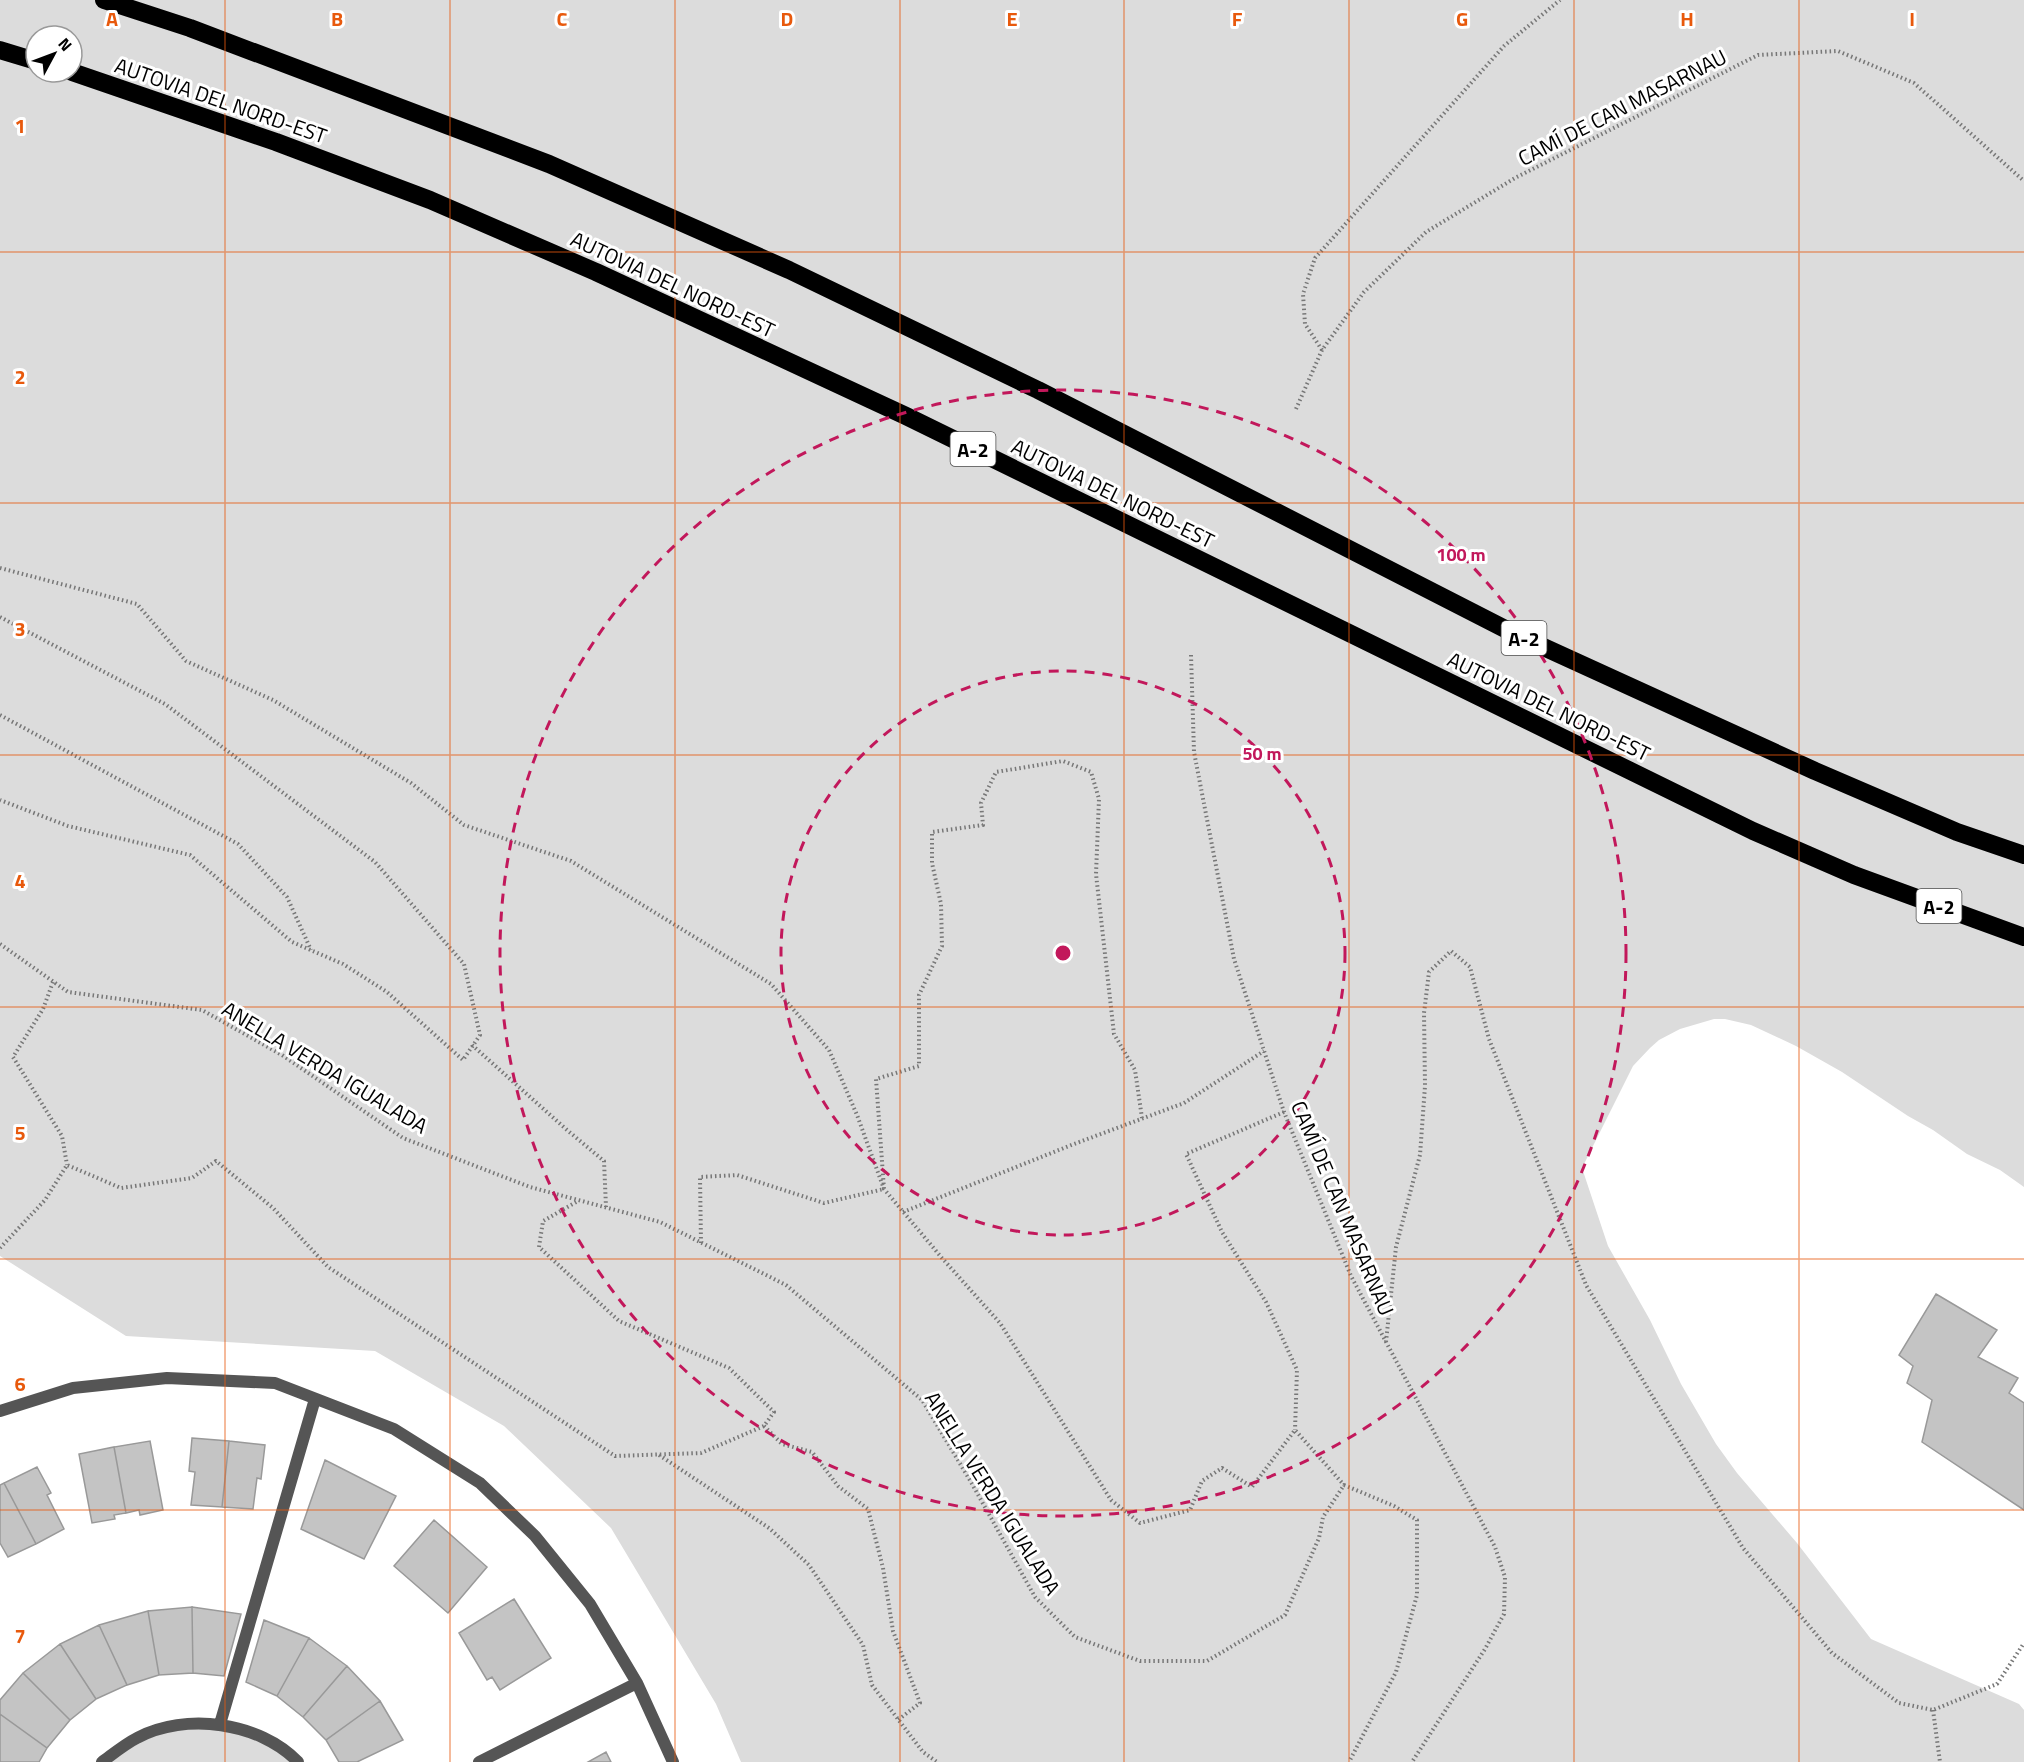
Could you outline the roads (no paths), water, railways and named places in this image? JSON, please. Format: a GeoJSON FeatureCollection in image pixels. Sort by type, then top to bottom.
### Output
{"type":"FeatureCollection","features":[{"type":"Feature","properties":{"kind":"highway","name":"A-2"},"geometry":{"type":"LineString","coordinates":[[104,0],[223,40],[549,164],[789,270],[1038,390],[1515,634],[1815,771],[1957,832],[2024,855]]}},
{"type":"Feature","properties":{"kind":"highway"},"geometry":{"type":"LineString","coordinates":[[0,50],[24,57]]}},
{"type":"Feature","properties":{"kind":"highway","name":"AUTOVIA DEL NORD-EST"},"geometry":{"type":"LineString","coordinates":[[84,76],[276,142],[430,200],[596,272],[906,416],[1753,831],[1854,874],[2024,937]]}},
{"type":"Feature","properties":{"kind":"street"},"geometry":{"type":"LineString","coordinates":[[0,1411],[73,1388],[167,1378],[275,1383],[394,1430],[480,1483],[535,1536],[590,1604],[637,1683],[674,1762]]}},
{"type":"Feature","properties":{"kind":"street"},"geometry":{"type":"LineString","coordinates":[[220,1724],[315,1399]]}},
{"type":"Feature","properties":{"kind":"street"},"geometry":{"type":"LineString","coordinates":[[479,1762],[637,1683]]}},
{"type":"Feature","properties":{"kind":"street"},"geometry":{"type":"LineString","coordinates":[[102,1762],[138,1737],[178,1724],[220,1724],[260,1736],[298,1762]]}}]}
